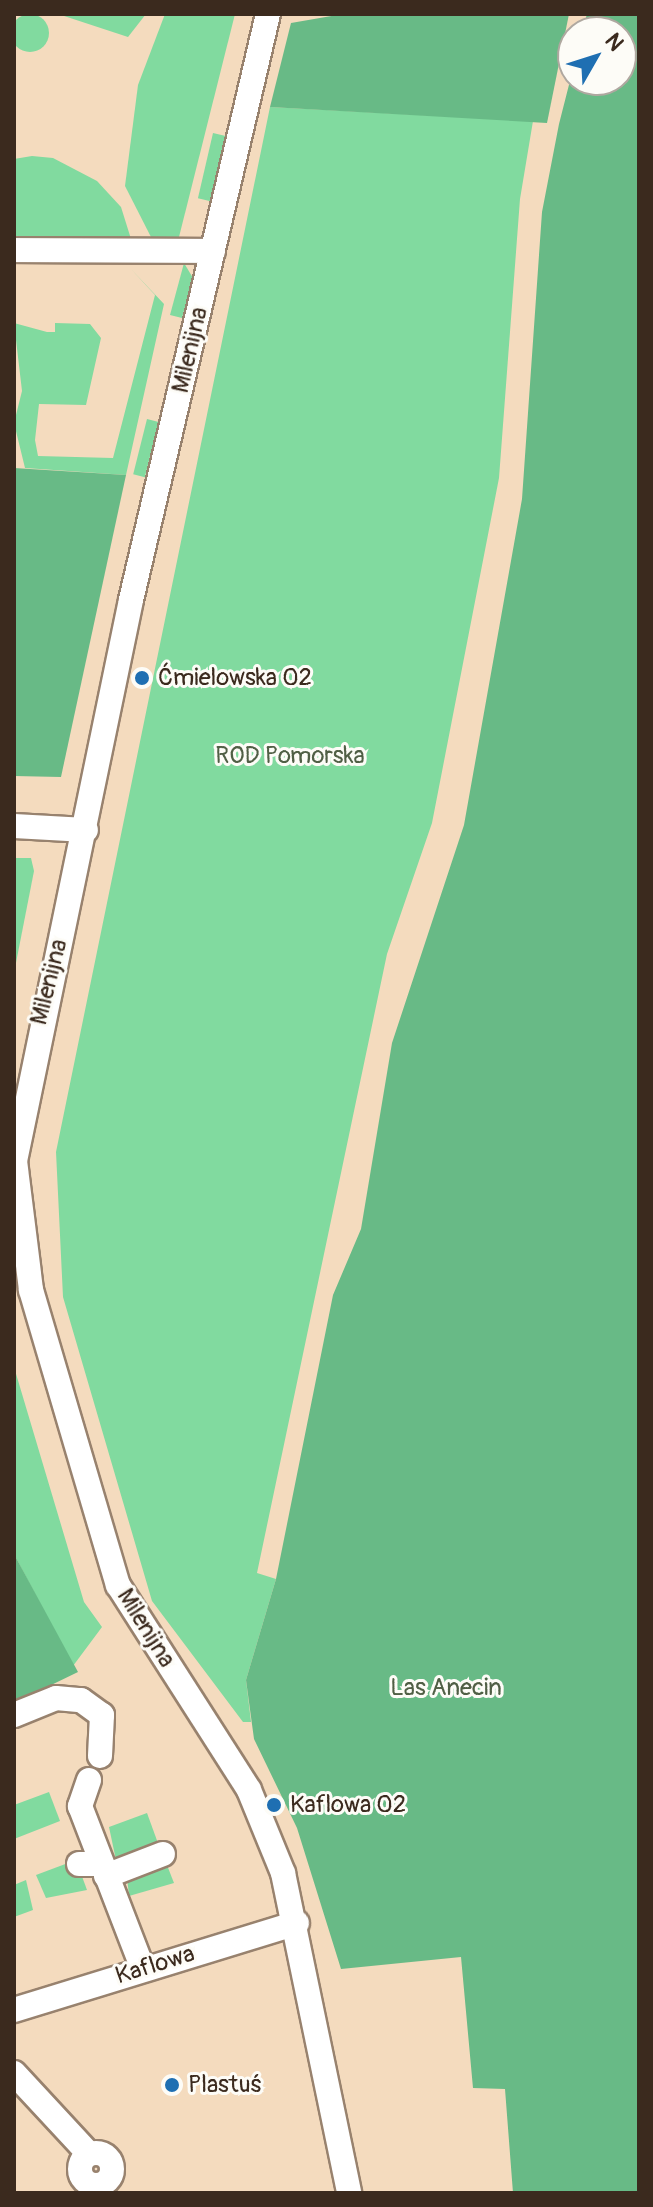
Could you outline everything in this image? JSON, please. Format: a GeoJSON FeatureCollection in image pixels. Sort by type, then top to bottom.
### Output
{"type":"FeatureCollection","features":[{"type":"Feature","properties":{"kind":"street","name":"Milenijna"},"geometry":{"type":"LineString","coordinates":[[268,14],[18,1121],[19,1233],[118,1585],[249,1790],[297,1923],[349,2193]]}},
{"type":"Feature","properties":{"kind":"street"},"geometry":{"type":"LineString","coordinates":[[14,250],[213,251]]}},
{"type":"Feature","properties":{"kind":"street"},"geometry":{"type":"LineString","coordinates":[[14,826],[86,830]]}},
{"type":"Feature","properties":{"kind":"street"},"geometry":{"type":"LineString","coordinates":[[14,1715],[56,1698],[81,1700],[102,1715],[100,1756]]}},
{"type":"Feature","properties":{"kind":"street"},"geometry":{"type":"LineString","coordinates":[[89,1780],[80,1806],[95,1868],[143,1969]]}},
{"type":"Feature","properties":{"kind":"street"},"geometry":{"type":"LineString","coordinates":[[95,1868],[163,1854]]}},
{"type":"Feature","properties":{"kind":"street","name":"Kaflowa"},"geometry":{"type":"LineString","coordinates":[[14,2010],[297,1923]]}},
{"type":"Feature","properties":{"kind":"street"},"geometry":{"type":"LineString","coordinates":[[14,2073],[89,2154],[81,2163],[84,2180],[110,2187]]}},
{"type":"Feature","properties":{"kind":"green space"},"geometry":{"type":"Polygon","coordinates":[[[30,14],[43,20],[49,33],[43,46],[30,52],[17,46],[11,33],[17,20],[30,14]]]}},
{"type":"Feature","properties":{"kind":"green space"},"geometry":{"type":"Polygon","coordinates":[[[58,14],[146,14],[128,37],[58,14]]]}},
{"type":"Feature","properties":{"kind":"green space"},"geometry":{"type":"Polygon","coordinates":[[[165,14],[235,14],[178,241],[152,239],[125,186],[138,85],[165,14]]]}},
{"type":"Feature","properties":{"kind":"green space"},"geometry":{"type":"Polygon","coordinates":[[[343,14],[569,14],[557,16],[557,73],[547,123],[270,107],[291,23],[343,14]]]}},
{"type":"Feature","properties":{"kind":"green space","name":"Las Anecin"},"geometry":{"type":"Polygon","coordinates":[[[639,14],[639,2193],[513,2193],[505,2089],[473,2088],[461,1957],[341,1969],[297,1828],[254,1739],[246,1680],[276,1579],[333,1295],[361,1229],[392,1043],[464,825],[522,499],[542,212],[559,124],[566,96],[637,96],[637,16],[586,16],[639,14]]]}},
{"type":"Feature","properties":{"kind":"green space","name":"ROD Pomorska"},"geometry":{"type":"Polygon","coordinates":[[[270,107],[533,121],[520,199],[499,478],[432,823],[387,954],[257,1573],[276,1579],[246,1680],[251,1722],[243,1722],[152,1601],[63,1297],[56,1152],[270,107]]]}},
{"type":"Feature","properties":{"kind":"green space"},"geometry":{"type":"Polygon","coordinates":[[[213,133],[226,136],[211,201],[198,198],[213,133]]]}},
{"type":"Feature","properties":{"kind":"green space"},"geometry":{"type":"Polygon","coordinates":[[[32,156],[53,158],[97,181],[121,207],[131,239],[14,239],[14,159],[32,156]]]}},
{"type":"Feature","properties":{"kind":"green space"},"geometry":{"type":"Polygon","coordinates":[[[184,263],[193,278],[182,318],[170,315],[184,263]]]}},
{"type":"Feature","properties":{"kind":"green space"},"geometry":{"type":"Polygon","coordinates":[[[130,268],[164,304],[126,475],[25,468],[14,423],[22,391],[14,323],[47,332],[55,332],[55,323],[90,324],[101,338],[86,405],[39,404],[35,440],[38,456],[113,458],[155,295],[130,268]]]}},
{"type":"Feature","properties":{"kind":"green space"},"geometry":{"type":"Polygon","coordinates":[[[147,419],[159,422],[145,477],[133,474],[147,419]]]}},
{"type":"Feature","properties":{"kind":"green space"},"geometry":{"type":"Polygon","coordinates":[[[14,468],[126,475],[61,777],[14,776],[14,468]]]}},
{"type":"Feature","properties":{"kind":"green space"},"geometry":{"type":"Polygon","coordinates":[[[14,858],[31,858],[34,871],[14,973],[14,858]]]}},
{"type":"Feature","properties":{"kind":"green space"},"geometry":{"type":"Polygon","coordinates":[[[14,1367],[84,1602],[102,1627],[73,1666],[14,1554],[14,1367]]]}},
{"type":"Feature","properties":{"kind":"green space"},"geometry":{"type":"Polygon","coordinates":[[[14,1554],[78,1672],[14,1703],[14,1554]]]}},
{"type":"Feature","properties":{"kind":"green space"},"geometry":{"type":"Polygon","coordinates":[[[49,1792],[60,1821],[14,1839],[14,1805],[49,1792]]]}},
{"type":"Feature","properties":{"kind":"green space"},"geometry":{"type":"Polygon","coordinates":[[[147,1813],[159,1846],[116,1860],[109,1827],[147,1813]]]}},
{"type":"Feature","properties":{"kind":"green space"},"geometry":{"type":"Polygon","coordinates":[[[76,1860],[87,1890],[46,1898],[36,1875],[76,1860]]]}},
{"type":"Feature","properties":{"kind":"green space"},"geometry":{"type":"Polygon","coordinates":[[[165,1860],[174,1883],[129,1896],[127,1877],[165,1860]]]}},
{"type":"Feature","properties":{"kind":"green space"},"geometry":{"type":"Polygon","coordinates":[[[26,1880],[33,1910],[14,1917],[14,1885],[26,1880]]]}},
{"type":"Feature","properties":{"kind":"place","name":"Ćmielowska 02"},"geometry":{"type":"Point","coordinates":[142,678]}},
{"type":"Feature","properties":{"kind":"place","name":"Kaflowa 02"},"geometry":{"type":"Point","coordinates":[274,1805]}},
{"type":"Feature","properties":{"kind":"place","name":"Plastuś"},"geometry":{"type":"Point","coordinates":[172,2085]}}]}
